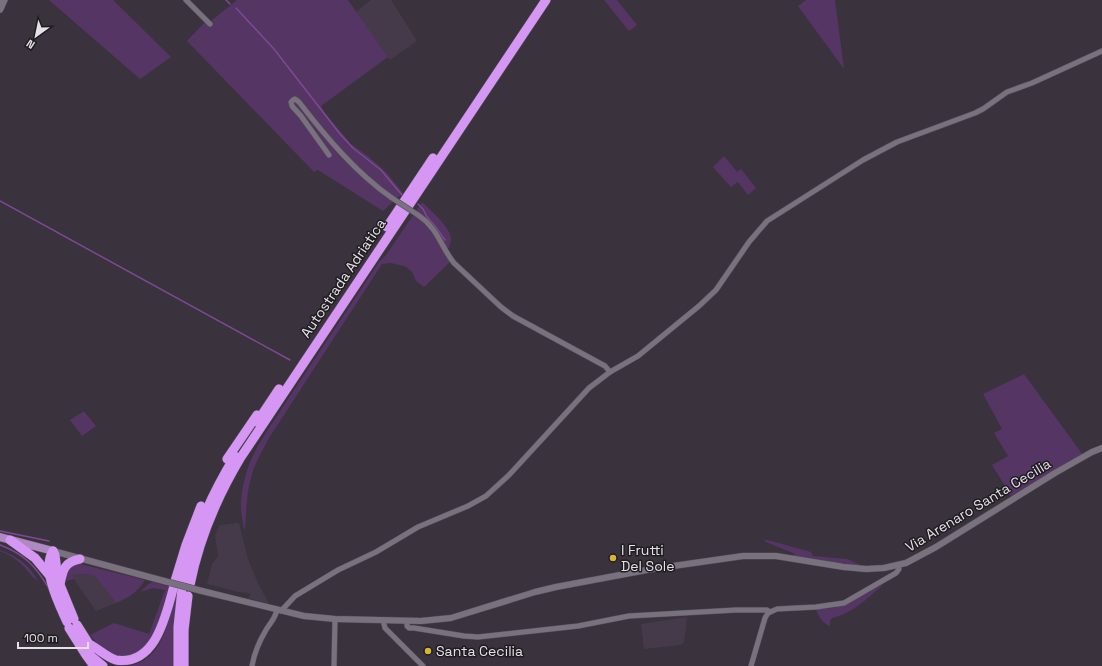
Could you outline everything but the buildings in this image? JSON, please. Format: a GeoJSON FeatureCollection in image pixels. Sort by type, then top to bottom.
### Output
{"type":"FeatureCollection","features":[{"type":"Feature","properties":{"kind":"highway","name":"Autostrada Adriatica"},"geometry":{"type":"LineString","coordinates":[[178,666],[178,627],[182,586],[193,545],[210,501],[228,467],[267,406],[539,0]]}},
{"type":"Feature","properties":{"kind":"highway","name":"Autostrada Adriatica"},"geometry":{"type":"LineString","coordinates":[[184,666],[182,586],[196,556],[206,526],[222,491],[238,462],[546,0]]}},
{"type":"Feature","properties":{"kind":"highway"},"geometry":{"type":"LineString","coordinates":[[10,540],[30,553],[40,562],[50,577]]}},
{"type":"Feature","properties":{"kind":"highway"},"geometry":{"type":"LineString","coordinates":[[54,552],[49,560],[50,577],[56,599],[72,623],[94,666]]}},
{"type":"Feature","properties":{"kind":"highway"},"geometry":{"type":"LineString","coordinates":[[54,552],[57,575],[72,623]]}},
{"type":"Feature","properties":{"kind":"highway"},"geometry":{"type":"LineString","coordinates":[[60,584],[65,566],[72,560],[80,559]]}},
{"type":"Feature","properties":{"kind":"highway"},"geometry":{"type":"LineString","coordinates":[[85,646],[96,648],[108,657],[119,661],[130,661],[143,657],[158,637],[182,586]]}},
{"type":"Feature","properties":{"kind":"highway"},"geometry":{"type":"LineString","coordinates":[[85,646],[103,666]]}},
{"type":"Feature","properties":{"kind":"highway"},"geometry":{"type":"LineString","coordinates":[[85,646],[96,656],[113,666]]}},
{"type":"Feature","properties":{"kind":"main road"},"geometry":{"type":"LineString","coordinates":[[0,9],[4,0]]}},
{"type":"Feature","properties":{"kind":"main road"},"geometry":{"type":"LineString","coordinates":[[0,537],[54,552]]}},
{"type":"Feature","properties":{"kind":"street"},"geometry":{"type":"LineString","coordinates":[[186,0],[210,24]]}},
{"type":"Feature","properties":{"kind":"street"},"geometry":{"type":"LineString","coordinates":[[253,666],[266,629],[279,611],[295,596],[338,570],[376,552],[418,527],[468,506],[486,496],[509,475],[589,388],[610,372],[638,356],[699,306],[716,290],[749,242],[767,221],[863,160],[897,142],[975,113],[1008,92],[1102,52]]}},
{"type":"Feature","properties":{"kind":"street"},"geometry":{"type":"LineString","coordinates":[[329,155],[292,106],[291,102],[293,100],[297,100],[299,102],[335,146],[366,177],[392,198],[427,222],[437,234],[449,258],[501,307],[513,316],[605,366],[610,372]]}},
{"type":"Feature","properties":{"kind":"street","name":"Via Arenaro Santa Cecilia"},"geometry":{"type":"LineString","coordinates":[[54,552],[279,611],[335,619],[407,621],[444,620],[556,587],[652,569],[743,556],[776,556],[859,569],[876,569],[898,565],[913,560],[936,547],[1055,474],[1092,452],[1102,448]]}},
{"type":"Feature","properties":{"kind":"street"},"geometry":{"type":"LineString","coordinates":[[751,666],[765,618],[770,612],[778,609],[844,603],[896,573],[899,569],[898,565]]}},
{"type":"Feature","properties":{"kind":"street"},"geometry":{"type":"LineString","coordinates":[[407,621],[407,626],[409,628],[478,637],[578,626],[629,616],[736,610],[767,610],[770,612]]}},
{"type":"Feature","properties":{"kind":"street"},"geometry":{"type":"LineString","coordinates":[[334,666],[335,619]]}},
{"type":"Feature","properties":{"kind":"street"},"geometry":{"type":"LineString","coordinates":[[383,620],[385,628],[423,666]]}},
{"type":"Feature","properties":{"kind":"shaded area"},"geometry":{"type":"Polygon","coordinates":[[[49,0],[113,0],[171,57],[140,79],[49,0]]]}},
{"type":"Feature","properties":{"kind":"shaded area"},"geometry":{"type":"Polygon","coordinates":[[[237,0],[348,0],[388,57],[321,106],[351,144],[368,156],[386,172],[403,193],[383,211],[318,170],[314,172],[187,41],[205,22],[211,21],[237,0]]]}},
{"type":"Feature","properties":{"kind":"shaded area"},"geometry":{"type":"Polygon","coordinates":[[[371,0],[391,0],[417,41],[390,60],[356,12],[371,0]]]}},
{"type":"Feature","properties":{"kind":"shaded area"},"geometry":{"type":"Polygon","coordinates":[[[604,0],[617,0],[637,25],[629,31],[604,0]]]}},
{"type":"Feature","properties":{"kind":"shaded area"},"geometry":{"type":"Polygon","coordinates":[[[806,0],[835,0],[844,69],[798,6],[806,0]]]}},
{"type":"Feature","properties":{"kind":"shaded area"},"geometry":{"type":"Polygon","coordinates":[[[724,156],[737,172],[741,169],[756,188],[748,195],[738,182],[731,187],[713,167],[724,156]]]}},
{"type":"Feature","properties":{"kind":"shaded area"},"geometry":{"type":"Polygon","coordinates":[[[422,202],[448,230],[451,240],[448,254],[451,261],[424,287],[416,281],[412,272],[406,267],[391,263],[382,264],[269,438],[259,456],[253,471],[249,488],[245,531],[241,509],[242,489],[253,455],[263,437],[379,262],[386,255],[422,202]]]}},
{"type":"Feature","properties":{"kind":"shaded area"},"geometry":{"type":"Polygon","coordinates":[[[1024,374],[1083,455],[1013,499],[992,465],[1008,456],[994,433],[1002,429],[983,394],[1024,374]]]}},
{"type":"Feature","properties":{"kind":"shaded area"},"geometry":{"type":"Polygon","coordinates":[[[84,411],[96,426],[82,436],[70,420],[84,411]]]}},
{"type":"Feature","properties":{"kind":"shaded area"},"geometry":{"type":"Polygon","coordinates":[[[239,523],[248,559],[269,604],[248,598],[251,594],[248,593],[207,584],[212,564],[218,556],[215,535],[220,525],[239,523]]]}},
{"type":"Feature","properties":{"kind":"shaded area"},"geometry":{"type":"Polygon","coordinates":[[[764,539],[811,552],[813,556],[847,559],[863,566],[793,556],[795,554],[766,542],[764,539]]]}},
{"type":"Feature","properties":{"kind":"shaded area"},"geometry":{"type":"Polygon","coordinates":[[[0,550],[22,561],[38,581],[33,578],[17,561],[0,550]]]}},
{"type":"Feature","properties":{"kind":"shaded area"},"geometry":{"type":"Polygon","coordinates":[[[80,564],[145,580],[132,594],[116,603],[94,575],[72,575],[74,579],[65,581],[70,566],[80,564]]]}},
{"type":"Feature","properties":{"kind":"shaded area"},"geometry":{"type":"Polygon","coordinates":[[[71,575],[94,575],[116,603],[96,611],[71,575]]]}},
{"type":"Feature","properties":{"kind":"shaded area"},"geometry":{"type":"Polygon","coordinates":[[[153,582],[171,587],[161,623],[144,652],[119,658],[101,648],[90,635],[114,623],[149,634],[165,590],[153,588],[140,592],[153,582]]]}},
{"type":"Feature","properties":{"kind":"shaded area"},"geometry":{"type":"Polygon","coordinates":[[[884,584],[853,609],[832,618],[830,621],[830,626],[827,625],[818,615],[816,609],[833,608],[845,604],[884,584]]]}},
{"type":"Feature","properties":{"kind":"shaded area"},"geometry":{"type":"Polygon","coordinates":[[[176,588],[179,589],[173,646],[174,666],[128,666],[140,662],[150,656],[158,647],[171,612],[176,588]]]}},
{"type":"Feature","properties":{"kind":"shaded area"},"geometry":{"type":"Polygon","coordinates":[[[687,617],[684,642],[681,645],[644,649],[641,624],[687,617]]]}},
{"type":"Feature","properties":{"kind":"waterway"},"geometry":{"type":"LineString","coordinates":[[226,0],[230,4]]}},
{"type":"Feature","properties":{"kind":"waterway"},"geometry":{"type":"LineString","coordinates":[[236,8],[274,49],[340,134],[353,148],[381,170],[402,195]]}},
{"type":"Feature","properties":{"kind":"waterway"},"geometry":{"type":"LineString","coordinates":[[0,201],[290,360]]}},
{"type":"Feature","properties":{"kind":"waterway"},"geometry":{"type":"LineString","coordinates":[[418,204],[445,240]]}},
{"type":"Feature","properties":{"kind":"waterway"},"geometry":{"type":"LineString","coordinates":[[0,531],[49,541]]}},
{"type":"Feature","properties":{"kind":"waterway"},"geometry":{"type":"LineString","coordinates":[[0,545],[16,552],[29,562],[49,589]]}},
{"type":"Feature","properties":{"kind":"place","name":"I Frutti Del Sole"},"geometry":{"type":"Point","coordinates":[613,558]}},
{"type":"Feature","properties":{"kind":"place","name":"Santa Cecilia"},"geometry":{"type":"Point","coordinates":[428,651]}}]}
